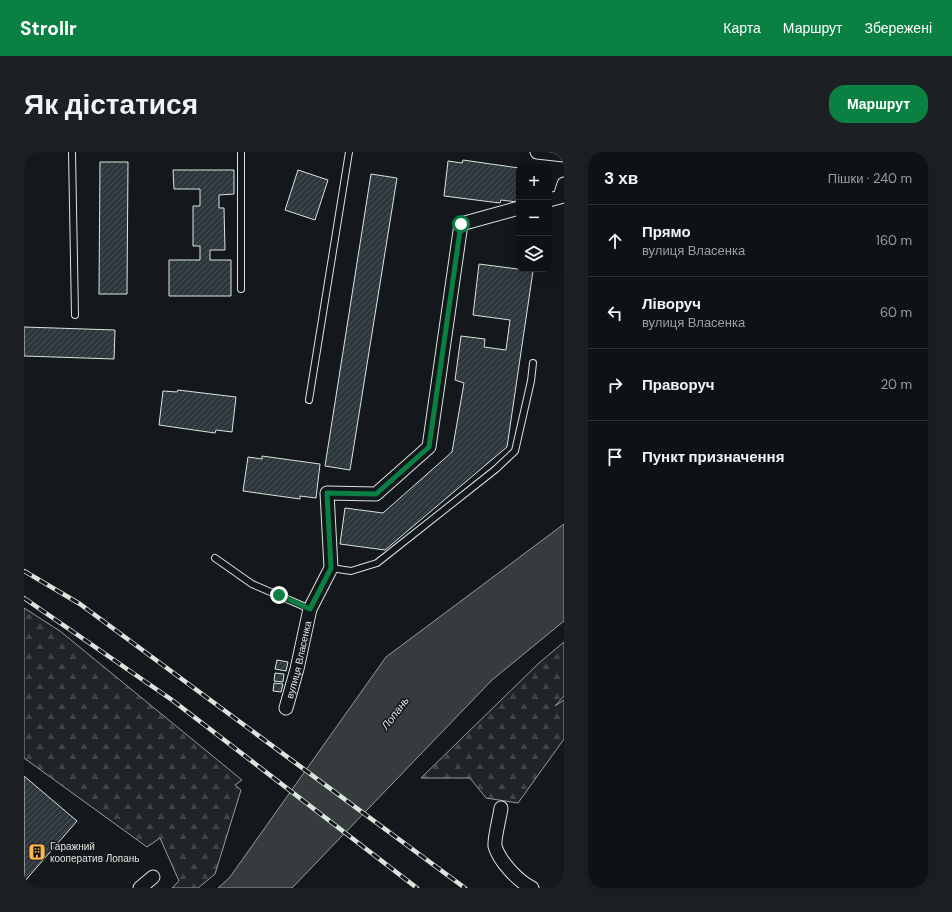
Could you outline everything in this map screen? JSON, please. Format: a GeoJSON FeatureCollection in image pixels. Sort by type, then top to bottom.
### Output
{"type":"FeatureCollection","features":[{"type":"Feature","properties":{"kind":"street"},"geometry":{"type":"LineString","coordinates":[[537,152],[564,155]]}},
{"type":"Feature","properties":{"kind":"street"},"geometry":{"type":"LineString","coordinates":[[552,199],[560,197],[564,184]]}},
{"type":"Feature","properties":{"kind":"street"},"geometry":{"type":"LineString","coordinates":[[331,568],[327,493],[376,494],[429,447],[461,224],[516,209]]}},
{"type":"Feature","properties":{"kind":"street","name":"вулиця Власенка"},"geometry":{"type":"LineString","coordinates":[[286,708],[297,669],[310,609],[331,568]]}},
{"type":"Feature","properties":{"kind":"street"},"geometry":{"type":"LineString","coordinates":[[501,808],[495,845],[503,862],[515,876],[532,888]]}},
{"type":"Feature","properties":{"kind":"street"},"geometry":{"type":"LineString","coordinates":[[140,888],[153,877]]}},
{"type":"Feature","properties":{"kind":"lane"},"geometry":{"type":"LineString","coordinates":[[72,152],[76,315]]}},
{"type":"Feature","properties":{"kind":"lane"},"geometry":{"type":"LineString","coordinates":[[241,152],[241,289]]}},
{"type":"Feature","properties":{"kind":"lane"},"geometry":{"type":"LineString","coordinates":[[309,400],[350,152]]}},
{"type":"Feature","properties":{"kind":"lane"},"geometry":{"type":"LineString","coordinates":[[331,568],[351,571],[377,563],[496,469],[515,452],[531,381],[533,363]]}},
{"type":"Feature","properties":{"kind":"lane"},"geometry":{"type":"LineString","coordinates":[[215,558],[252,584],[310,609]]}},
{"type":"Feature","properties":{"kind":"green space"},"geometry":{"type":"Polygon","coordinates":[[[24,608],[60,631],[242,780],[235,785],[241,790],[215,874],[198,888],[172,888],[179,881],[160,838],[147,847],[24,758],[24,608]]]}},
{"type":"Feature","properties":{"kind":"green space"},"geometry":{"type":"Polygon","coordinates":[[[564,642],[564,696],[555,706],[564,700],[564,739],[518,803],[486,798],[470,778],[421,778],[539,663],[564,642]]]}},
{"type":"Feature","properties":{"kind":"water","name":"Лопань"},"geometry":{"type":"Polygon","coordinates":[[[564,524],[564,621],[492,680],[292,888],[218,888],[230,877],[386,657],[564,524]]]}},
{"type":"Feature","properties":{"kind":"building"},"geometry":{"type":"Polygon","coordinates":[[[463,160],[516,168],[516,202],[501,200],[500,203],[444,196],[448,161],[462,163],[463,160]]]}},
{"type":"Feature","properties":{"kind":"building"},"geometry":{"type":"Polygon","coordinates":[[[100,162],[128,162],[127,294],[99,294],[100,162]]]}},
{"type":"Feature","properties":{"kind":"building"},"geometry":{"type":"Polygon","coordinates":[[[173,170],[234,170],[234,194],[219,195],[219,208],[224,208],[225,250],[210,250],[210,260],[231,260],[231,296],[169,296],[169,260],[200,260],[200,246],[193,246],[193,206],[200,206],[200,189],[174,189],[173,170]]]}},
{"type":"Feature","properties":{"kind":"building"},"geometry":{"type":"Polygon","coordinates":[[[298,170],[328,180],[315,220],[285,210],[298,170]]]}},
{"type":"Feature","properties":{"kind":"building"},"geometry":{"type":"Polygon","coordinates":[[[371,174],[397,178],[350,470],[325,466],[371,174]]]}},
{"type":"Feature","properties":{"kind":"building"},"geometry":{"type":"Polygon","coordinates":[[[479,264],[516,269],[516,272],[533,272],[507,447],[385,550],[340,544],[345,508],[383,513],[452,452],[464,383],[455,380],[461,336],[485,339],[484,347],[506,350],[510,320],[473,315],[479,264]]]}},
{"type":"Feature","properties":{"kind":"building"},"geometry":{"type":"Polygon","coordinates":[[[24,327],[115,330],[114,359],[24,356],[24,327]]]}},
{"type":"Feature","properties":{"kind":"building"},"geometry":{"type":"Polygon","coordinates":[[[178,390],[236,397],[232,432],[216,430],[215,433],[159,425],[163,391],[177,392],[178,390]]]}},
{"type":"Feature","properties":{"kind":"building"},"geometry":{"type":"Polygon","coordinates":[[[262,456],[320,464],[316,498],[300,496],[300,499],[243,491],[248,457],[262,459],[262,456]]]}},
{"type":"Feature","properties":{"kind":"building"},"geometry":{"type":"Polygon","coordinates":[[[277,660],[288,662],[286,671],[275,669],[277,660]]]}},
{"type":"Feature","properties":{"kind":"building"},"geometry":{"type":"Polygon","coordinates":[[[275,673],[284,674],[283,682],[274,681],[275,673]]]}},
{"type":"Feature","properties":{"kind":"building"},"geometry":{"type":"Polygon","coordinates":[[[274,683],[283,684],[281,692],[273,691],[274,683]]]}},
{"type":"Feature","properties":{"kind":"building","name":"Гаражний кооператив Лопань"},"geometry":{"type":"Polygon","coordinates":[[[24,776],[77,821],[24,882],[24,776]]]}},
{"type":"Feature","properties":{"kind":"railway"},"geometry":{"type":"LineString","coordinates":[[24,571],[80,604],[465,888]]}},
{"type":"Feature","properties":{"kind":"railway"},"geometry":{"type":"LineString","coordinates":[[24,598],[172,700],[417,888]]}},
{"type":"Feature","properties":{"kind":"place","name":"Гаражний кооператив Лопань"},"geometry":{"type":"Point","coordinates":[37,852]}},
{"type":"Feature","properties":{"kind":"route"},"geometry":{"type":"LineString","coordinates":[[279,595],[310,609],[331,568],[327,493],[376,494],[429,447],[461,224]]}}]}
